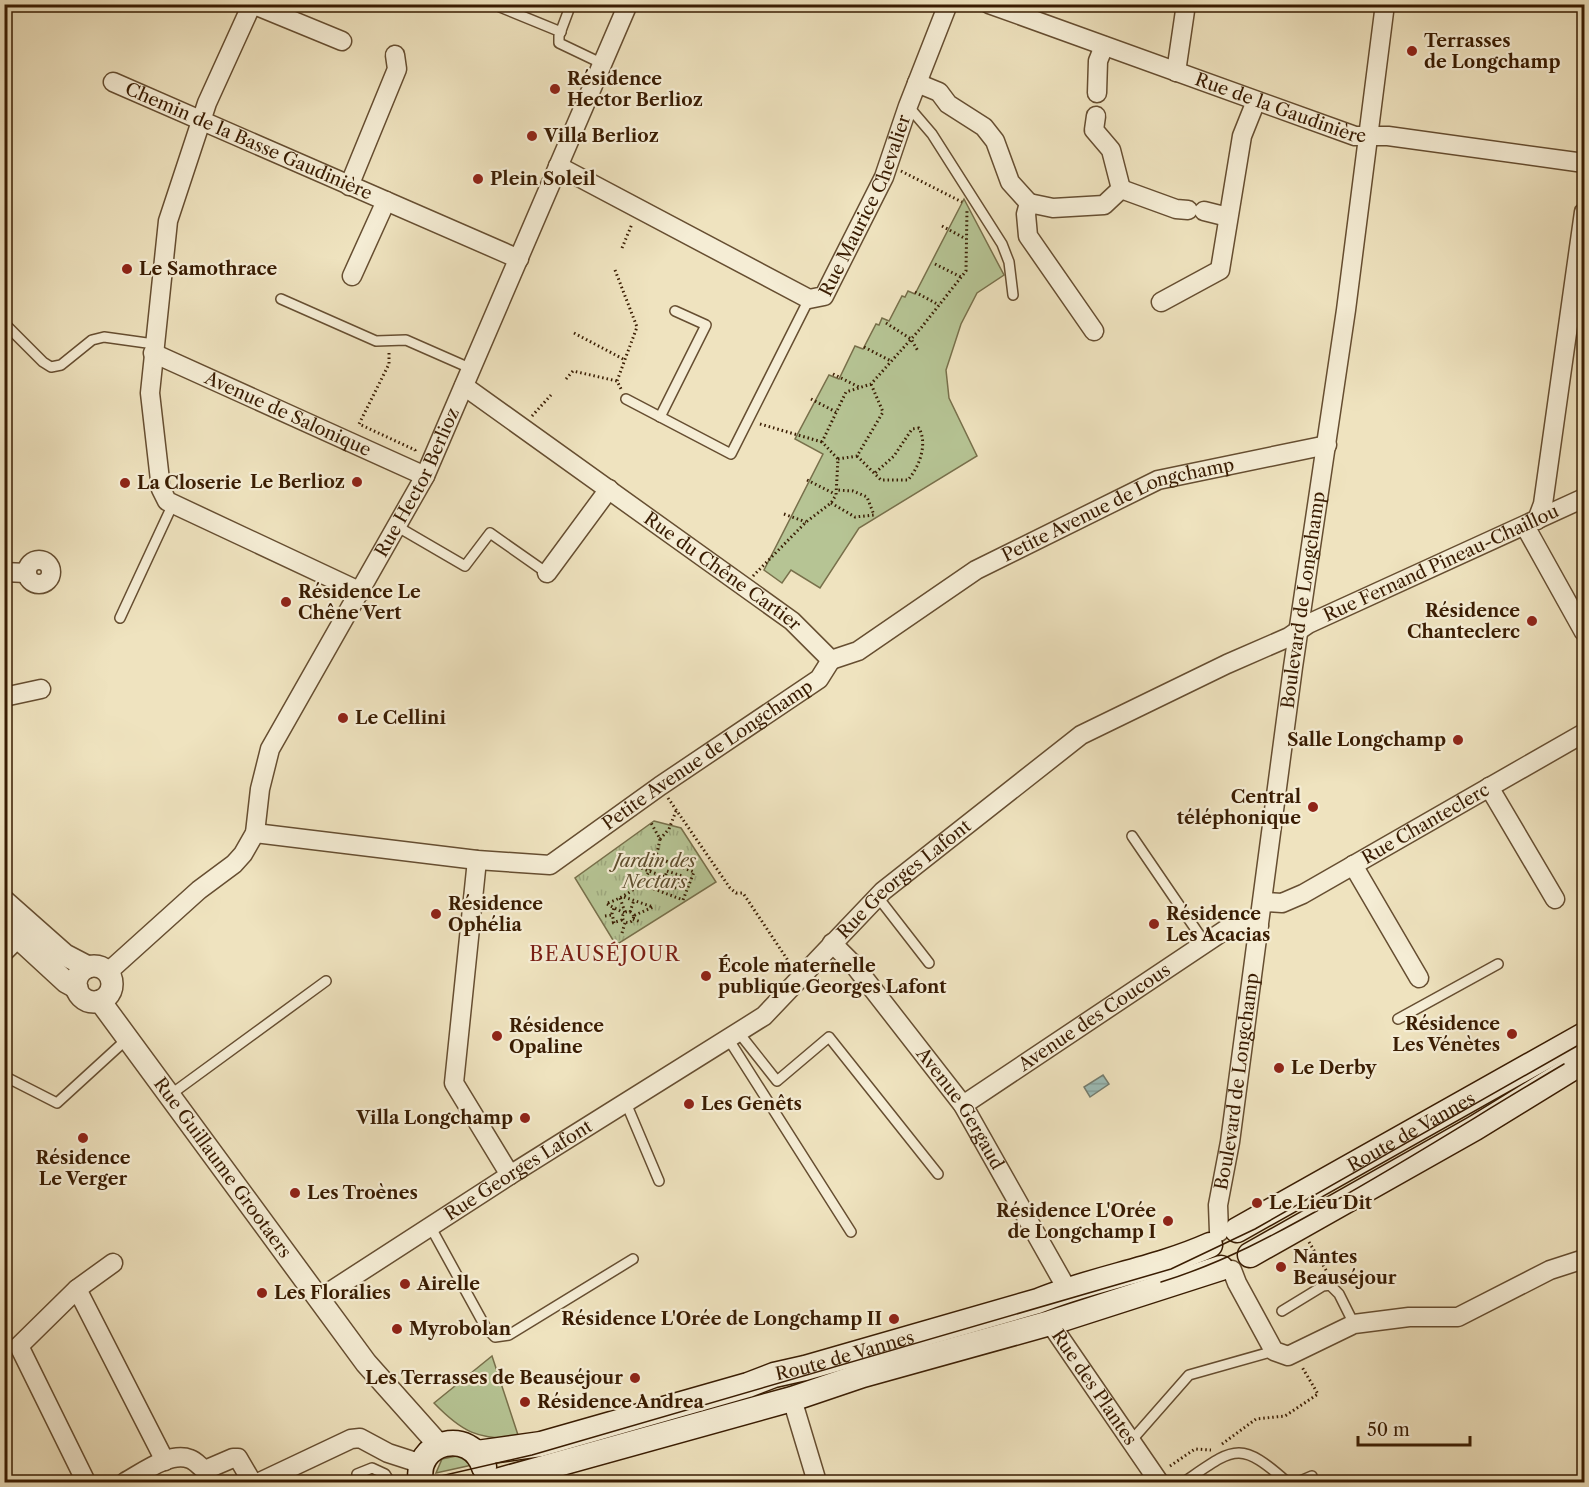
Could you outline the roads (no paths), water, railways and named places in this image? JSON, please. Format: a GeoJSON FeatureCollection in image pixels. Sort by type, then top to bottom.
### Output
{"type":"FeatureCollection","features":[{"type":"Feature","properties":{"kind":"main road","name":"Route de Vannes"},"geometry":{"type":"LineString","coordinates":[[477,1453],[542,1444],[748,1385],[774,1375],[1038,1301],[1067,1289],[1142,1271],[1222,1236],[1584,1035]]}},
{"type":"Feature","properties":{"kind":"main road","name":"Route de Vannes"},"geometry":{"type":"LineString","coordinates":[[493,1482],[525,1477],[792,1399],[863,1375],[1050,1323],[1234,1264],[1475,1128],[1584,1061]]}},
{"type":"Feature","properties":{"kind":"main road"},"geometry":{"type":"LineString","coordinates":[[1222,1236],[1249,1241],[1234,1264],[1211,1257],[1222,1236]]}},
{"type":"Feature","properties":{"kind":"main road"},"geometry":{"type":"LineString","coordinates":[[421,1473],[429,1451],[439,1445],[459,1443],[477,1453],[484,1466],[484,1482]]}},
{"type":"Feature","properties":{"kind":"street"},"geometry":{"type":"LineString","coordinates":[[342,41],[252,4],[201,120],[168,221],[150,393],[161,489],[163,496],[172,506],[361,592]]}},
{"type":"Feature","properties":{"kind":"street","name":"Rue Hector Berlioz"},"geometry":{"type":"LineString","coordinates":[[98,970],[234,864],[255,833],[260,789],[270,749],[398,527],[422,468],[472,369],[628,4]]}},
{"type":"Feature","properties":{"kind":"street","name":"Rue Maurice Chevalier"},"geometry":{"type":"LineString","coordinates":[[558,166],[809,299],[824,296],[889,164],[908,106],[948,4]]}},
{"type":"Feature","properties":{"kind":"street"},"geometry":{"type":"LineString","coordinates":[[1176,72],[1186,4]]}},
{"type":"Feature","properties":{"kind":"street","name":"Boulevard de Longchamp"},"geometry":{"type":"LineString","coordinates":[[1222,1236],[1218,1205],[1264,902],[1298,631],[1346,310],[1385,4]]}},
{"type":"Feature","properties":{"kind":"street","name":"Rue de la Gaudinière"},"geometry":{"type":"LineString","coordinates":[[997,6],[1341,132],[1388,136],[1584,163]]}},
{"type":"Feature","properties":{"kind":"street"},"geometry":{"type":"LineString","coordinates":[[1097,93],[1098,61],[1104,46]]}},
{"type":"Feature","properties":{"kind":"street"},"geometry":{"type":"LineString","coordinates":[[349,186],[397,69],[395,55]]}},
{"type":"Feature","properties":{"kind":"street","name":"Chemin de la Basse Gaudinière"},"geometry":{"type":"LineString","coordinates":[[113,82],[519,259]]}},
{"type":"Feature","properties":{"kind":"street"},"geometry":{"type":"LineString","coordinates":[[917,83],[939,92],[948,104],[984,128],[998,147],[1010,182],[1029,203],[1053,208],[1104,205],[1121,189]]}},
{"type":"Feature","properties":{"kind":"street"},"geometry":{"type":"LineString","coordinates":[[1161,302],[1220,270],[1242,136],[1256,101]]}},
{"type":"Feature","properties":{"kind":"street"},"geometry":{"type":"LineString","coordinates":[[1096,116],[1094,130],[1111,150],[1121,189]]}},
{"type":"Feature","properties":{"kind":"street"},"geometry":{"type":"LineString","coordinates":[[1121,189],[1176,209],[1228,217]]}},
{"type":"Feature","properties":{"kind":"street","name":"Chemin de la Basse Gaudinière"},"geometry":{"type":"LineString","coordinates":[[352,276],[386,201]]}},
{"type":"Feature","properties":{"kind":"street"},"geometry":{"type":"LineString","coordinates":[[1029,203],[1026,214],[1028,236],[1094,331]]}},
{"type":"Feature","properties":{"kind":"street"},"geometry":{"type":"LineString","coordinates":[[1584,212],[1543,504],[1531,523],[1584,632]]}},
{"type":"Feature","properties":{"kind":"street","name":"Avenue de Salonique"},"geometry":{"type":"LineString","coordinates":[[153,348],[422,468]]}},
{"type":"Feature","properties":{"kind":"street","name":"Rue du Chêne Cartier"},"geometry":{"type":"LineString","coordinates":[[464,386],[792,621],[831,660]]}},
{"type":"Feature","properties":{"kind":"street","name":"Petite Avenue de Longchamp"},"geometry":{"type":"LineString","coordinates":[[255,833],[477,860],[550,865],[664,791],[819,679],[831,660],[858,651],[976,570],[1158,480],[1327,445]]}},
{"type":"Feature","properties":{"kind":"street"},"geometry":{"type":"LineString","coordinates":[[547,573],[609,489]]}},
{"type":"Feature","properties":{"kind":"street","name":"Rue Fernand Pineau-Chaillou"},"geometry":{"type":"LineString","coordinates":[[1298,631],[1308,624],[1584,498]]}},
{"type":"Feature","properties":{"kind":"street"},"geometry":{"type":"LineString","coordinates":[[4,572],[26,573]]}},
{"type":"Feature","properties":{"kind":"street","name":"Rue Georges Lafont"},"geometry":{"type":"LineString","coordinates":[[320,1298],[510,1175],[734,1036],[776,1006],[877,896],[1081,735],[1298,631]]}},
{"type":"Feature","properties":{"kind":"street"},"geometry":{"type":"LineString","coordinates":[[4,697],[41,689]]}},
{"type":"Feature","properties":{"kind":"street","name":"Rue Chanteclerc"},"geometry":{"type":"LineString","coordinates":[[1264,902],[1277,904],[1290,900],[1584,733]]}},
{"type":"Feature","properties":{"kind":"street"},"geometry":{"type":"LineString","coordinates":[[1489,787],[1555,899]]}},
{"type":"Feature","properties":{"kind":"street"},"geometry":{"type":"LineString","coordinates":[[477,860],[454,1083],[510,1175]]}},
{"type":"Feature","properties":{"kind":"street"},"geometry":{"type":"LineString","coordinates":[[1353,865],[1419,978]]}},
{"type":"Feature","properties":{"kind":"street"},"geometry":{"type":"LineString","coordinates":[[4,901],[65,955],[98,970],[112,980],[112,988],[108,996],[100,1001],[84,999],[77,988],[9,938]]}},
{"type":"Feature","properties":{"kind":"street","name":"Avenue des Coucous"},"geometry":{"type":"LineString","coordinates":[[963,1106],[1205,943],[1238,925],[1259,926]]}},
{"type":"Feature","properties":{"kind":"street","name":"Avenue Gergaud"},"geometry":{"type":"LineString","coordinates":[[832,943],[854,965],[963,1106],[1067,1289]]}},
{"type":"Feature","properties":{"kind":"street"},"geometry":{"type":"LineString","coordinates":[[77,988],[77,979],[98,970]]}},
{"type":"Feature","properties":{"kind":"street","name":"Rue Guillaume Grootaers"},"geometry":{"type":"LineString","coordinates":[[100,1001],[320,1298],[366,1364],[439,1445]]}},
{"type":"Feature","properties":{"kind":"street"},"geometry":{"type":"LineString","coordinates":[[1234,1264],[1237,1283],[1274,1351],[1283,1356],[1295,1355],[1354,1324],[1409,1317],[1458,1317],[1550,1270],[1584,1259]]}},
{"type":"Feature","properties":{"kind":"street"},"geometry":{"type":"LineString","coordinates":[[86,1482],[19,1346],[77,1289],[113,1263]]}},
{"type":"Feature","properties":{"kind":"street"},"geometry":{"type":"LineString","coordinates":[[77,1289],[165,1461]]}},
{"type":"Feature","properties":{"kind":"street","name":"Rue des Plantes"},"geometry":{"type":"LineString","coordinates":[[1050,1323],[1159,1482]]}},
{"type":"Feature","properties":{"kind":"street"},"geometry":{"type":"LineString","coordinates":[[792,1399],[817,1482]]}},
{"type":"Feature","properties":{"kind":"street"},"geometry":{"type":"LineString","coordinates":[[260,1482],[351,1439],[360,1438],[421,1473]]}},
{"type":"Feature","properties":{"kind":"street"},"geometry":{"type":"LineString","coordinates":[[125,1482],[172,1458],[186,1458],[205,1470],[236,1457],[242,1462],[252,1482]]}},
{"type":"Feature","properties":{"kind":"lane"},"geometry":{"type":"LineString","coordinates":[[571,4],[559,40],[561,45],[603,64]]}},
{"type":"Feature","properties":{"kind":"lane"},"geometry":{"type":"LineString","coordinates":[[498,5],[561,32]]}},
{"type":"Feature","properties":{"kind":"lane"},"geometry":{"type":"LineString","coordinates":[[908,106],[932,134],[1002,244],[1009,262],[1013,295]]}},
{"type":"Feature","properties":{"kind":"lane"},"geometry":{"type":"LineString","coordinates":[[281,299],[376,341],[406,340],[472,369]]}},
{"type":"Feature","properties":{"kind":"lane"},"geometry":{"type":"LineString","coordinates":[[626,399],[731,454],[809,299]]}},
{"type":"Feature","properties":{"kind":"lane"},"geometry":{"type":"LineString","coordinates":[[660,417],[706,325],[675,311]]}},
{"type":"Feature","properties":{"kind":"lane"},"geometry":{"type":"LineString","coordinates":[[4,323],[42,362],[51,367],[61,365],[92,340],[104,337],[153,348]]}},
{"type":"Feature","properties":{"kind":"lane"},"geometry":{"type":"LineString","coordinates":[[120,618],[172,506]]}},
{"type":"Feature","properties":{"kind":"lane"},"geometry":{"type":"LineString","coordinates":[[398,527],[465,566],[490,533],[547,573]]}},
{"type":"Feature","properties":{"kind":"lane"},"geometry":{"type":"LineString","coordinates":[[1132,836],[1205,943]]}},
{"type":"Feature","properties":{"kind":"lane"},"geometry":{"type":"LineString","coordinates":[[877,896],[928,963]]}},
{"type":"Feature","properties":{"kind":"lane"},"geometry":{"type":"LineString","coordinates":[[1398,1020],[1498,964]]}},
{"type":"Feature","properties":{"kind":"lane"},"geometry":{"type":"LineString","coordinates":[[170,1095],[326,981]]}},
{"type":"Feature","properties":{"kind":"lane"},"geometry":{"type":"LineString","coordinates":[[734,1036],[777,1081],[829,1036],[938,1174]]}},
{"type":"Feature","properties":{"kind":"lane"},"geometry":{"type":"LineString","coordinates":[[734,1036],[851,1232]]}},
{"type":"Feature","properties":{"kind":"lane"},"geometry":{"type":"LineString","coordinates":[[4,1076],[57,1103],[127,1039]]}},
{"type":"Feature","properties":{"kind":"lane"},"geometry":{"type":"LineString","coordinates":[[626,1103],[659,1181]]}},
{"type":"Feature","properties":{"kind":"lane"},"geometry":{"type":"LineString","coordinates":[[430,1226],[486,1328],[495,1337],[509,1335],[633,1259]]}},
{"type":"Feature","properties":{"kind":"lane"},"geometry":{"type":"LineString","coordinates":[[1282,1311],[1330,1285],[1339,1294],[1354,1324]]}},
{"type":"Feature","properties":{"kind":"lane"},"geometry":{"type":"LineString","coordinates":[[1131,1441],[1189,1375],[1274,1351]]}},
{"type":"Feature","properties":{"kind":"lane"},"geometry":{"type":"LineString","coordinates":[[1184,1482],[1221,1458],[1235,1452],[1245,1452],[1257,1458],[1287,1482]]}},
{"type":"Feature","properties":{"kind":"lane"},"geometry":{"type":"LineString","coordinates":[[357,1474],[372,1468],[385,1474],[390,1482]]}},
{"type":"Feature","properties":{"kind":"lane"},"geometry":{"type":"LineString","coordinates":[[1298,1482],[1312,1476]]}},
{"type":"Feature","properties":{"kind":"water"},"geometry":{"type":"Polygon","coordinates":[[[1103,1075],[1109,1084],[1090,1097],[1084,1087],[1103,1075]]]}},
{"type":"Feature","properties":{"kind":"tram line"},"geometry":{"type":"LineString","coordinates":[[415,1482],[532,1455],[1171,1269],[1255,1229],[1584,1042]]}},
{"type":"Feature","properties":{"kind":"tram line"},"geometry":{"type":"LineString","coordinates":[[1161,1282],[1228,1257],[1290,1226],[1390,1169],[1564,1064]]}},
{"type":"Feature","properties":{"kind":"place","name":"Terrasses de Longchamp"},"geometry":{"type":"Point","coordinates":[1412,51]}},
{"type":"Feature","properties":{"kind":"place","name":"Résidence Hector Berlioz"},"geometry":{"type":"Point","coordinates":[555,89]}},
{"type":"Feature","properties":{"kind":"place","name":"Villa Berlioz"},"geometry":{"type":"Point","coordinates":[532,136]}},
{"type":"Feature","properties":{"kind":"place","name":"Plein Soleil"},"geometry":{"type":"Point","coordinates":[478,179]}},
{"type":"Feature","properties":{"kind":"place","name":"Le Samothrace"},"geometry":{"type":"Point","coordinates":[127,269]}},
{"type":"Feature","properties":{"kind":"place","name":"Le Berlioz"},"geometry":{"type":"Point","coordinates":[357,482]}},
{"type":"Feature","properties":{"kind":"place","name":"La Closerie"},"geometry":{"type":"Point","coordinates":[125,483]}},
{"type":"Feature","properties":{"kind":"place","name":"Résidence Le Chêne Vert"},"geometry":{"type":"Point","coordinates":[286,602]}},
{"type":"Feature","properties":{"kind":"place","name":"Résidence Chanteclerc"},"geometry":{"type":"Point","coordinates":[1532,621]}},
{"type":"Feature","properties":{"kind":"place","name":"Le Cellini"},"geometry":{"type":"Point","coordinates":[343,718]}},
{"type":"Feature","properties":{"kind":"place","name":"Salle Longchamp"},"geometry":{"type":"Point","coordinates":[1458,740]}},
{"type":"Feature","properties":{"kind":"place","name":"Central téléphonique"},"geometry":{"type":"Point","coordinates":[1313,807]}},
{"type":"Feature","properties":{"kind":"place","name":"Résidence Ophélia"},"geometry":{"type":"Point","coordinates":[436,914]}},
{"type":"Feature","properties":{"kind":"place","name":"Résidence Les Acacias"},"geometry":{"type":"Point","coordinates":[1154,924]}},
{"type":"Feature","properties":{"kind":"place","name":"École maternelle publique Georges Lafont"},"geometry":{"type":"Point","coordinates":[706,976]}},
{"type":"Feature","properties":{"kind":"place","name":"Résidence Les Vénètes"},"geometry":{"type":"Point","coordinates":[1512,1034]}},
{"type":"Feature","properties":{"kind":"place","name":"Résidence Opaline"},"geometry":{"type":"Point","coordinates":[497,1036]}},
{"type":"Feature","properties":{"kind":"place","name":"Le Derby"},"geometry":{"type":"Point","coordinates":[1279,1068]}},
{"type":"Feature","properties":{"kind":"place","name":"Les Genêts"},"geometry":{"type":"Point","coordinates":[689,1104]}},
{"type":"Feature","properties":{"kind":"place","name":"Villa Longchamp"},"geometry":{"type":"Point","coordinates":[525,1118]}},
{"type":"Feature","properties":{"kind":"place","name":"Résidence Le Verger"},"geometry":{"type":"Point","coordinates":[83,1138]}},
{"type":"Feature","properties":{"kind":"place","name":"Les Troènes"},"geometry":{"type":"Point","coordinates":[295,1193]}},
{"type":"Feature","properties":{"kind":"place","name":"Le Lieu Dit"},"geometry":{"type":"Point","coordinates":[1257,1203]}},
{"type":"Feature","properties":{"kind":"place","name":"Résidence L'Orée de Longchamp I"},"geometry":{"type":"Point","coordinates":[1168,1221]}},
{"type":"Feature","properties":{"kind":"place","name":"Nantes Beauséjour"},"geometry":{"type":"Point","coordinates":[1281,1267]}},
{"type":"Feature","properties":{"kind":"place","name":"Airelle"},"geometry":{"type":"Point","coordinates":[405,1284]}},
{"type":"Feature","properties":{"kind":"place","name":"Les Floralies"},"geometry":{"type":"Point","coordinates":[262,1293]}},
{"type":"Feature","properties":{"kind":"place","name":"Résidence L'Orée de Longchamp II"},"geometry":{"type":"Point","coordinates":[894,1319]}},
{"type":"Feature","properties":{"kind":"place","name":"Myrobolan"},"geometry":{"type":"Point","coordinates":[397,1329]}},
{"type":"Feature","properties":{"kind":"place","name":"Les Terrasses de Beauséjour"},"geometry":{"type":"Point","coordinates":[635,1378]}},
{"type":"Feature","properties":{"kind":"place","name":"Résidence Andrea"},"geometry":{"type":"Point","coordinates":[525,1402]}},
{"type":"Feature","properties":{"kind":"district","name":"BEAUSÉJOUR"},"geometry":{"type":"Point","coordinates":[605,954]}},
{"type":"Feature","properties":{"kind":"park label","name":"Jardin des Nectars"},"geometry":{"type":"Point","coordinates":[655,871]}}]}
